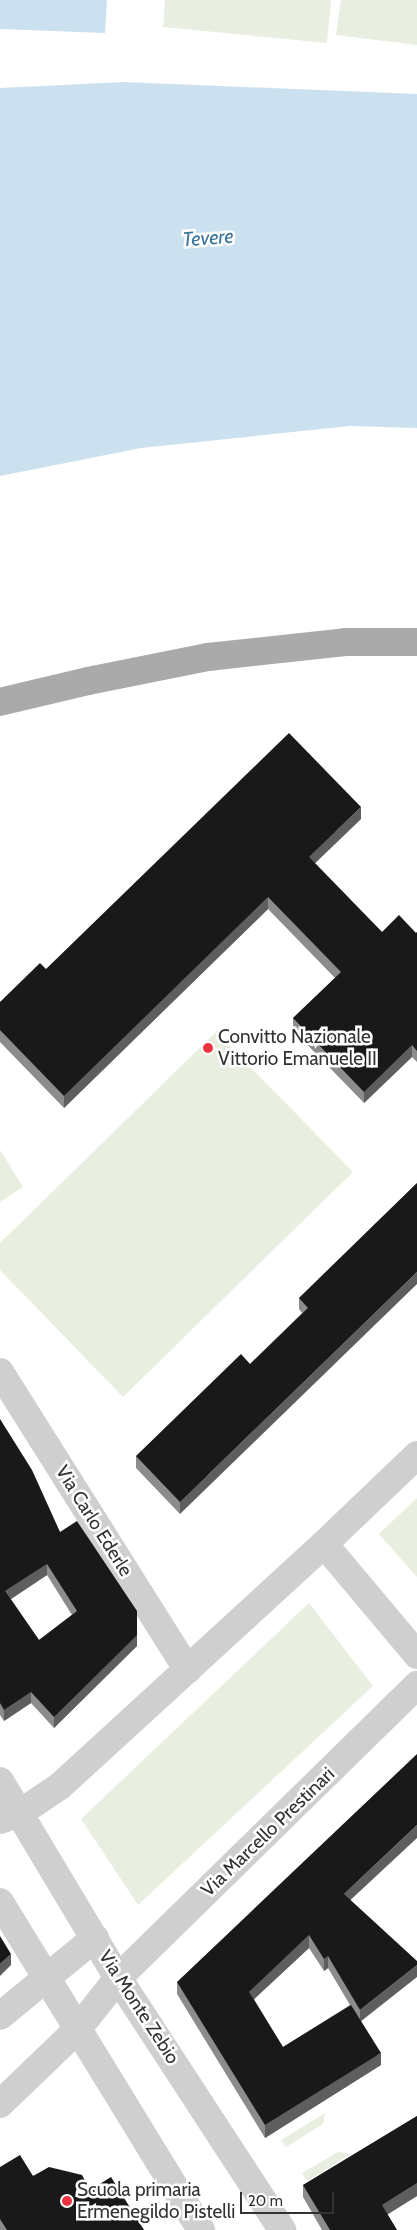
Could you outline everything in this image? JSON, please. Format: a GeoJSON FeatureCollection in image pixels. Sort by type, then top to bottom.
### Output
{"type":"FeatureCollection","features":[{"type":"Feature","properties":{"kind":"main road"},"geometry":{"type":"LineString","coordinates":[[0,702],[88,680],[208,657],[345,642],[417,642]]}},
{"type":"Feature","properties":{"kind":"street","name":"Via Carlo Ederle"},"geometry":{"type":"LineString","coordinates":[[0,1372],[188,1670]]}},
{"type":"Feature","properties":{"kind":"street"},"geometry":{"type":"LineString","coordinates":[[10,1816],[60,1786],[324,1544],[417,1455]]}},
{"type":"Feature","properties":{"kind":"street"},"geometry":{"type":"LineString","coordinates":[[324,1544],[417,1655]]}},
{"type":"Feature","properties":{"kind":"street","name":"Via Marcello Prestinari"},"geometry":{"type":"LineString","coordinates":[[0,2104],[77,2030],[118,1978],[417,1685]]}},
{"type":"Feature","properties":{"kind":"street","name":"Via Monte Zebio"},"geometry":{"type":"LineString","coordinates":[[0,1781],[10,1816],[95,1938],[118,1978],[282,2230]]}},
{"type":"Feature","properties":{"kind":"street"},"geometry":{"type":"LineString","coordinates":[[0,1902],[201,2230]]}},
{"type":"Feature","properties":{"kind":"street"},"geometry":{"type":"LineString","coordinates":[[0,2016],[45,1976],[95,1938]]}},
{"type":"Feature","properties":{"kind":"green space"},"geometry":{"type":"Polygon","coordinates":[[[165,0],[331,0],[327,43],[163,27],[165,0]]]}},
{"type":"Feature","properties":{"kind":"green space"},"geometry":{"type":"Polygon","coordinates":[[[341,0],[417,0],[417,45],[336,35],[341,0]]]}},
{"type":"Feature","properties":{"kind":"green space"},"geometry":{"type":"Polygon","coordinates":[[[216,1032],[353,1172],[123,1397],[0,1270],[0,1243],[216,1032]]]}},
{"type":"Feature","properties":{"kind":"green space"},"geometry":{"type":"Polygon","coordinates":[[[0,1150],[23,1187],[0,1202],[0,1150]]]}},
{"type":"Feature","properties":{"kind":"green space"},"geometry":{"type":"Polygon","coordinates":[[[417,1498],[417,1577],[379,1534],[417,1498]]]}},
{"type":"Feature","properties":{"kind":"green space"},"geometry":{"type":"Polygon","coordinates":[[[309,1603],[373,1686],[138,1905],[81,1819],[309,1603]]]}},
{"type":"Feature","properties":{"kind":"green space"},"geometry":{"type":"Polygon","coordinates":[[[325,2113],[323,2124],[286,2147],[281,2140],[325,2113]]]}},
{"type":"Feature","properties":{"kind":"green space"},"geometry":{"type":"Polygon","coordinates":[[[338,2152],[351,2154],[307,2181],[302,2173],[338,2152]]]}},
{"type":"Feature","properties":{"kind":"water"},"geometry":{"type":"Polygon","coordinates":[[[0,0],[107,0],[105,33],[0,29],[0,0]]]}},
{"type":"Feature","properties":{"kind":"water","name":"Tevere"},"geometry":{"type":"Polygon","coordinates":[[[124,82],[417,94],[417,428],[350,426],[141,448],[0,476],[0,88],[124,82]]]}},
{"type":"Feature","properties":{"kind":"building","name":"Convitto Nazionale Vittorio Emanuele II"},"geometry":{"type":"Polygon","coordinates":[[[289,733],[361,807],[309,857],[382,932],[399,915],[417,932],[417,1051],[412,1045],[364,1092],[293,1018],[341,972],[268,897],[64,1096],[0,1030],[0,1002],[40,963],[46,969],[289,733]]]}},
{"type":"Feature","properties":{"kind":"building"},"geometry":{"type":"Polygon","coordinates":[[[417,1183],[417,1272],[180,1502],[136,1456],[241,1354],[250,1364],[308,1308],[299,1298],[417,1183]]]}},
{"type":"Feature","properties":{"kind":"building"},"geometry":{"type":"Polygon","coordinates":[[[0,1419],[32,1470],[60,1532],[77,1521],[137,1611],[137,1635],[54,1717],[31,1692],[4,1710],[0,1703],[0,1419]],[[47,1564],[5,1591],[39,1640],[77,1611],[47,1564]]]}},
{"type":"Feature","properties":{"kind":"building"},"geometry":{"type":"Polygon","coordinates":[[[417,1754],[417,1825],[344,1894],[417,1961],[417,1965],[360,2010],[328,1956],[324,1959],[309,1935],[249,1992],[283,2047],[351,2005],[381,2053],[265,2125],[177,1982],[417,1754]]]}},
{"type":"Feature","properties":{"kind":"building"},"geometry":{"type":"Polygon","coordinates":[[[0,1936],[11,1954],[0,1964],[0,1936]]]}},
{"type":"Feature","properties":{"kind":"building"},"geometry":{"type":"Polygon","coordinates":[[[417,2116],[417,2183],[382,2205],[397,2230],[330,2230],[303,2185],[417,2116]]]}},
{"type":"Feature","properties":{"kind":"building","name":"Scuola primaria Ermenegildo Pistelli"},"geometry":{"type":"Polygon","coordinates":[[[20,2155],[33,2176],[49,2167],[82,2175],[90,2190],[111,2177],[144,2230],[7,2230],[0,2219],[0,2167],[20,2155]]]}},
{"type":"Feature","properties":{"kind":"place","name":"Convitto Nazionale Vittorio Emanuele II"},"geometry":{"type":"Point","coordinates":[208,1048]}},
{"type":"Feature","properties":{"kind":"place","name":"Scuola primaria Ermenegildo Pistelli"},"geometry":{"type":"Point","coordinates":[67,2201]}}]}
